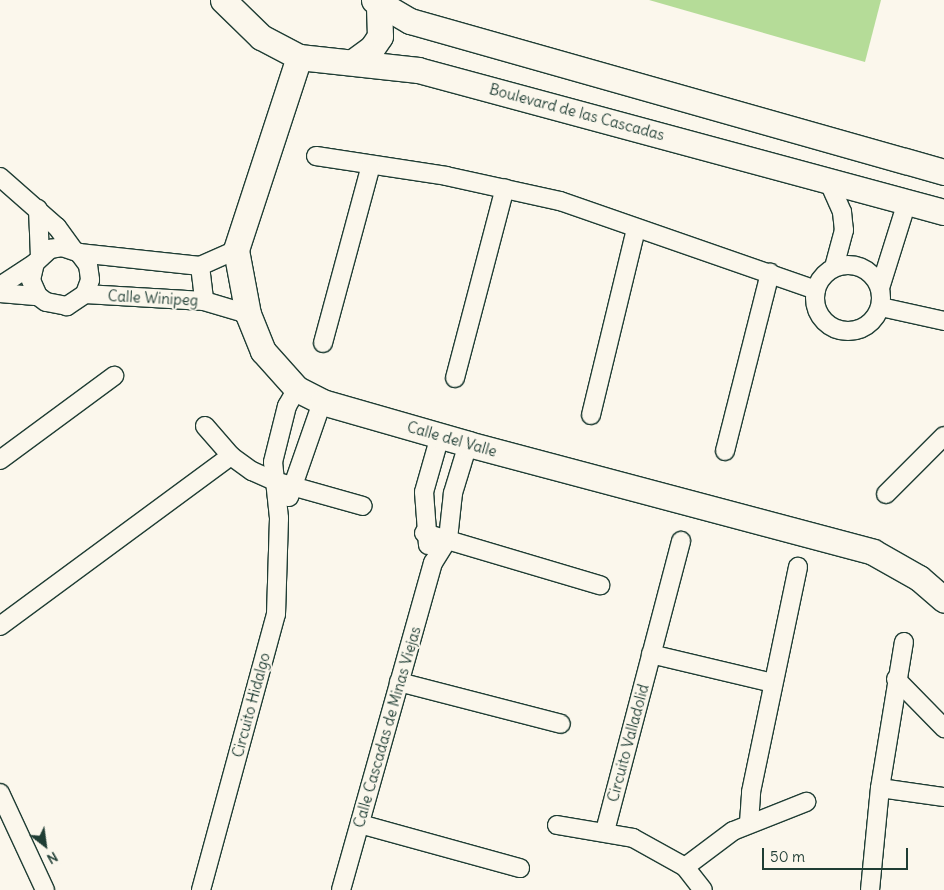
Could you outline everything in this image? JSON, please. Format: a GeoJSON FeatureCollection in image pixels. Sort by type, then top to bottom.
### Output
{"type":"FeatureCollection","features":[{"type":"Feature","properties":{"kind":"main road"},"geometry":{"type":"LineString","coordinates":[[354,61],[372,48],[380,36],[377,2]]}},
{"type":"Feature","properties":{"kind":"main road"},"geometry":{"type":"LineString","coordinates":[[377,2],[410,21],[944,172]]}},
{"type":"Feature","properties":{"kind":"main road","name":"Boulevard de las Cascadas"},"geometry":{"type":"LineString","coordinates":[[233,4],[276,47],[298,57],[354,61],[418,70],[827,178],[944,212]]}},
{"type":"Feature","properties":{"kind":"main road","name":"Calle del Valle"},"geometry":{"type":"LineString","coordinates":[[298,57],[236,250],[248,314],[263,351],[297,389],[322,402],[468,444],[873,552],[919,578],[944,600]]}},
{"type":"Feature","properties":{"kind":"street"},"geometry":{"type":"LineString","coordinates":[[316,156],[505,188],[560,201],[816,290]]}},
{"type":"Feature","properties":{"kind":"street"},"geometry":{"type":"LineString","coordinates":[[323,343],[371,165]]}},
{"type":"Feature","properties":{"kind":"street"},"geometry":{"type":"LineString","coordinates":[[0,177],[38,209],[88,265],[90,280],[85,294],[77,301],[62,306],[46,302],[38,296],[0,293]]}},
{"type":"Feature","properties":{"kind":"street"},"geometry":{"type":"LineString","coordinates":[[827,178],[842,212],[844,230],[834,268],[816,290],[816,309],[835,329],[863,328],[881,307],[880,288],[908,202]]}},
{"type":"Feature","properties":{"kind":"street"},"geometry":{"type":"LineString","coordinates":[[455,378],[505,188]]}},
{"type":"Feature","properties":{"kind":"street"},"geometry":{"type":"LineString","coordinates":[[38,209],[38,259],[32,280],[38,296]]}},
{"type":"Feature","properties":{"kind":"street"},"geometry":{"type":"LineString","coordinates":[[591,415],[636,229]]}},
{"type":"Feature","properties":{"kind":"street"},"geometry":{"type":"LineString","coordinates":[[0,286],[50,250],[200,266],[236,250]]}},
{"type":"Feature","properties":{"kind":"street"},"geometry":{"type":"LineString","coordinates":[[200,266],[204,301]]}},
{"type":"Feature","properties":{"kind":"street"},"geometry":{"type":"LineString","coordinates":[[834,268],[862,268],[880,288]]}},
{"type":"Feature","properties":{"kind":"street"},"geometry":{"type":"LineString","coordinates":[[725,451],[770,273]]}},
{"type":"Feature","properties":{"kind":"street","name":"Calle Winipeg"},"geometry":{"type":"LineString","coordinates":[[85,294],[204,301],[248,314]]}},
{"type":"Feature","properties":{"kind":"street"},"geometry":{"type":"LineString","coordinates":[[881,307],[944,321]]}},
{"type":"Feature","properties":{"kind":"street"},"geometry":{"type":"LineString","coordinates":[[0,460],[114,376]]}},
{"type":"Feature","properties":{"kind":"street","name":"Circuito Hidalgo"},"geometry":{"type":"LineString","coordinates":[[201,890],[276,614],[280,518],[273,462],[287,406],[297,389]]}},
{"type":"Feature","properties":{"kind":"street","name":"Circuito Hidalgo"},"geometry":{"type":"LineString","coordinates":[[280,518],[294,486],[322,402]]}},
{"type":"Feature","properties":{"kind":"street"},"geometry":{"type":"LineString","coordinates":[[205,426],[231,456],[274,481],[363,506]]}},
{"type":"Feature","properties":{"kind":"street"},"geometry":{"type":"LineString","coordinates":[[433,563],[424,533],[424,492],[440,436]]}},
{"type":"Feature","properties":{"kind":"street"},"geometry":{"type":"LineString","coordinates":[[886,494],[944,436]]}},
{"type":"Feature","properties":{"kind":"street","name":"Calle Cascadas de Minas Viejas"},"geometry":{"type":"LineString","coordinates":[[341,890],[433,563],[448,539],[453,493],[468,444]]}},
{"type":"Feature","properties":{"kind":"street"},"geometry":{"type":"LineString","coordinates":[[0,626],[231,456]]}},
{"type":"Feature","properties":{"kind":"street"},"geometry":{"type":"LineString","coordinates":[[424,533],[600,586]]}},
{"type":"Feature","properties":{"kind":"street","name":"Circuito Valladolid"},"geometry":{"type":"LineString","coordinates":[[605,831],[681,541]]}},
{"type":"Feature","properties":{"kind":"street"},"geometry":{"type":"LineString","coordinates":[[749,823],[751,792],[798,566]]}},
{"type":"Feature","properties":{"kind":"street"},"geometry":{"type":"LineString","coordinates":[[870,890],[880,788],[896,679],[904,642]]}},
{"type":"Feature","properties":{"kind":"street"},"geometry":{"type":"LineString","coordinates":[[651,654],[773,683]]}},
{"type":"Feature","properties":{"kind":"street"},"geometry":{"type":"LineString","coordinates":[[896,679],[944,728]]}},
{"type":"Feature","properties":{"kind":"street"},"geometry":{"type":"LineString","coordinates":[[399,682],[561,724]]}},
{"type":"Feature","properties":{"kind":"street"},"geometry":{"type":"LineString","coordinates":[[880,788],[944,797]]}},
{"type":"Feature","properties":{"kind":"street"},"geometry":{"type":"LineString","coordinates":[[0,793],[45,890]]}},
{"type":"Feature","properties":{"kind":"street"},"geometry":{"type":"LineString","coordinates":[[685,867],[749,823],[806,802]]}},
{"type":"Feature","properties":{"kind":"street"},"geometry":{"type":"LineString","coordinates":[[360,824],[520,868]]}},
{"type":"Feature","properties":{"kind":"street"},"geometry":{"type":"LineString","coordinates":[[557,825],[605,831],[633,838],[685,867],[703,890]]}},
{"type":"Feature","properties":{"kind":"green space"},"geometry":{"type":"Polygon","coordinates":[[[649,0],[881,0],[865,62],[649,0]]]}}]}
